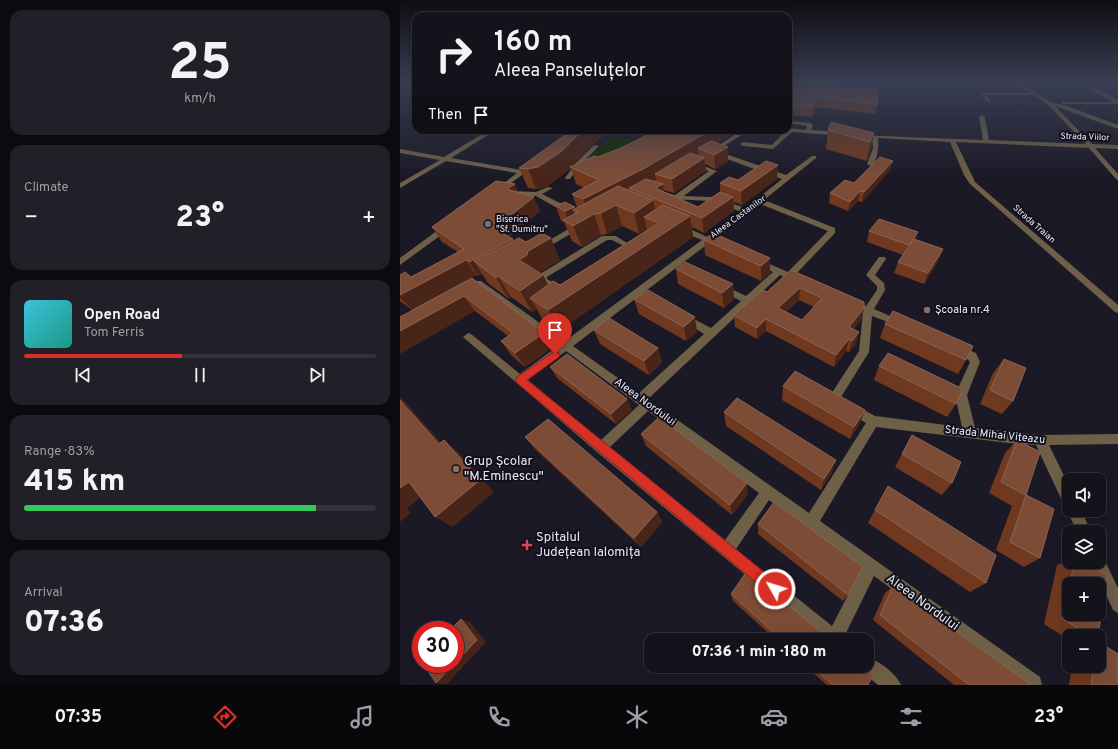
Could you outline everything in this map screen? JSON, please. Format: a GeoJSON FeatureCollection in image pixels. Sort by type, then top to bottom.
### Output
{"type":"FeatureCollection","features":[{"type":"Feature","properties":{"kind":"street"},"geometry":{"type":"LineString","coordinates":[[1060,114],[1092,146],[1118,178]]}},
{"type":"Feature","properties":{"kind":"street"},"geometry":{"type":"LineString","coordinates":[[1084,114],[1118,126]]}},
{"type":"Feature","properties":{"kind":"street"},"geometry":{"type":"LineString","coordinates":[[982,117],[986,142]]}},
{"type":"Feature","properties":{"kind":"street"},"geometry":{"type":"LineString","coordinates":[[792,122],[809,124],[810,126],[808,131]]}},
{"type":"Feature","properties":{"kind":"street"},"geometry":{"type":"LineString","coordinates":[[792,130],[847,135]]}},
{"type":"Feature","properties":{"kind":"street"},"geometry":{"type":"LineString","coordinates":[[400,186],[486,134]]}},
{"type":"Feature","properties":{"kind":"street"},"geometry":{"type":"LineString","coordinates":[[677,197],[714,171],[689,165],[740,134]]}},
{"type":"Feature","properties":{"kind":"street"},"geometry":{"type":"LineString","coordinates":[[743,144],[773,147],[785,134]]}},
{"type":"Feature","properties":{"kind":"street","name":"Strada Viilor"},"geometry":{"type":"LineString","coordinates":[[854,135],[953,141],[1118,147]]}},
{"type":"Feature","properties":{"kind":"street"},"geometry":{"type":"LineString","coordinates":[[870,164],[876,148],[875,137]]}},
{"type":"Feature","properties":{"kind":"street","name":"Strada Traian"},"geometry":{"type":"LineString","coordinates":[[953,141],[967,175],[972,183],[1118,310]]}},
{"type":"Feature","properties":{"kind":"street"},"geometry":{"type":"LineString","coordinates":[[568,178],[578,164],[596,146]]}},
{"type":"Feature","properties":{"kind":"street"},"geometry":{"type":"LineString","coordinates":[[400,151],[408,154],[446,158],[524,172]]}},
{"type":"Feature","properties":{"kind":"street"},"geometry":{"type":"LineString","coordinates":[[713,151],[787,178]]}},
{"type":"Feature","properties":{"kind":"street"},"geometry":{"type":"LineString","coordinates":[[400,157],[408,154]]}},
{"type":"Feature","properties":{"kind":"street","name":"Aleea Castanilor"},"geometry":{"type":"LineString","coordinates":[[520,380],[679,267],[707,240],[760,201],[814,157]]}},
{"type":"Feature","properties":{"kind":"street"},"geometry":{"type":"LineString","coordinates":[[536,162],[494,193],[537,194],[550,188]]}},
{"type":"Feature","properties":{"kind":"street"},"geometry":{"type":"LineString","coordinates":[[655,190],[677,197],[711,199],[747,211]]}},
{"type":"Feature","properties":{"kind":"street"},"geometry":{"type":"LineString","coordinates":[[537,194],[575,214]]}},
{"type":"Feature","properties":{"kind":"street"},"geometry":{"type":"LineString","coordinates":[[760,201],[832,230],[831,233],[789,276]]}},
{"type":"Feature","properties":{"kind":"street"},"geometry":{"type":"LineString","coordinates":[[533,252],[589,221]]}},
{"type":"Feature","properties":{"kind":"street"},"geometry":{"type":"LineString","coordinates":[[400,262],[455,222]]}},
{"type":"Feature","properties":{"kind":"street"},"geometry":{"type":"LineString","coordinates":[[672,224],[721,246]]}},
{"type":"Feature","properties":{"kind":"street"},"geometry":{"type":"LineString","coordinates":[[559,300],[562,296],[563,289],[543,280],[543,276],[605,238],[613,238],[632,244],[618,253]]}},
{"type":"Feature","properties":{"kind":"street"},"geometry":{"type":"LineString","coordinates":[[750,259],[803,282]]}},
{"type":"Feature","properties":{"kind":"street"},"geometry":{"type":"LineString","coordinates":[[834,398],[864,352],[868,310],[881,290],[881,286],[870,275],[882,260]]}},
{"type":"Feature","properties":{"kind":"street"},"geometry":{"type":"LineString","coordinates":[[602,448],[644,401],[711,333],[778,272]]}},
{"type":"Feature","properties":{"kind":"street","name":"Aleea Nordului"},"geometry":{"type":"LineString","coordinates":[[478,283],[534,318],[567,346],[1034,683]]}},
{"type":"Feature","properties":{"kind":"street"},"geometry":{"type":"LineString","coordinates":[[711,283],[746,300]]}},
{"type":"Feature","properties":{"kind":"street"},"geometry":{"type":"LineString","coordinates":[[839,298],[909,328]]}},
{"type":"Feature","properties":{"kind":"street"},"geometry":{"type":"LineString","coordinates":[[679,314],[711,333]]}},
{"type":"Feature","properties":{"kind":"street"},"geometry":{"type":"LineString","coordinates":[[468,337],[829,633]]}},
{"type":"Feature","properties":{"kind":"street"},"geometry":{"type":"LineString","coordinates":[[950,346],[972,356],[975,362],[961,395],[970,433]]}},
{"type":"Feature","properties":{"kind":"street"},"geometry":{"type":"LineString","coordinates":[[811,522],[873,421],[822,392]]}},
{"type":"Feature","properties":{"kind":"street","name":"Strada Mihai Viteazu"},"geometry":{"type":"LineString","coordinates":[[873,421],[1040,440],[1118,439]]}},
{"type":"Feature","properties":{"kind":"street"},"geometry":{"type":"LineString","coordinates":[[1040,440],[1062,486]]}},
{"type":"Feature","properties":{"kind":"street"},"geometry":{"type":"LineString","coordinates":[[726,550],[768,491]]}},
{"type":"Feature","properties":{"kind":"street"},"geometry":{"type":"LineString","coordinates":[[839,633],[871,566]]}},
{"type":"Feature","properties":{"kind":"street"},"geometry":{"type":"LineString","coordinates":[[1101,569],[1118,605]]}},
{"type":"Feature","properties":{"kind":"street"},"geometry":{"type":"LineString","coordinates":[[874,671],[892,685]]}},
{"type":"Feature","properties":{"kind":"green space"},"geometry":{"type":"Polygon","coordinates":[[[613,137],[644,141],[580,164],[613,137]]]}},
{"type":"Feature","properties":{"kind":"building"},"geometry":{"type":"Polygon","coordinates":[[[831,122],[874,133],[870,142],[828,130],[831,122]]]}},
{"type":"Feature","properties":{"kind":"building"},"geometry":{"type":"Polygon","coordinates":[[[567,134],[579,134],[562,151],[538,167],[528,169],[519,168],[567,134]]]}},
{"type":"Feature","properties":{"kind":"building"},"geometry":{"type":"Polygon","coordinates":[[[649,134],[704,134],[643,169],[583,199],[572,194],[599,180],[570,167],[594,156],[598,157],[649,134]]]}},
{"type":"Feature","properties":{"kind":"building"},"geometry":{"type":"Polygon","coordinates":[[[711,141],[728,147],[714,155],[698,148],[711,141]]]}},
{"type":"Feature","properties":{"kind":"building"},"geometry":{"type":"Polygon","coordinates":[[[690,153],[704,158],[672,179],[655,174],[690,153]]]}},
{"type":"Feature","properties":{"kind":"building"},"geometry":{"type":"Polygon","coordinates":[[[880,157],[893,161],[864,192],[860,191],[850,202],[830,193],[845,180],[854,183],[880,157]]]}},
{"type":"Feature","properties":{"kind":"building"},"geometry":{"type":"Polygon","coordinates":[[[766,161],[778,165],[741,191],[720,183],[729,177],[738,180],[766,161]]]}},
{"type":"Feature","properties":{"kind":"building"},"geometry":{"type":"Polygon","coordinates":[[[646,179],[663,184],[655,188],[698,207],[720,192],[733,197],[702,218],[629,188],[646,179]]]}},
{"type":"Feature","properties":{"kind":"building"},"geometry":{"type":"Polygon","coordinates":[[[496,181],[515,184],[507,189],[534,197],[495,227],[498,231],[513,239],[469,262],[466,260],[400,295],[400,275],[405,272],[411,277],[464,249],[432,227],[496,181]]]}},
{"type":"Feature","properties":{"kind":"building"},"geometry":{"type":"Polygon","coordinates":[[[618,186],[653,200],[634,213],[616,205],[601,213],[594,214],[573,226],[563,220],[578,212],[573,210],[618,186]]]}},
{"type":"Feature","properties":{"kind":"building"},"geometry":{"type":"Polygon","coordinates":[[[565,202],[575,207],[565,211],[556,206],[565,202]]]}},
{"type":"Feature","properties":{"kind":"building"},"geometry":{"type":"Polygon","coordinates":[[[663,205],[690,216],[548,310],[530,298],[553,281],[560,285],[659,223],[644,217],[663,205]]]}},
{"type":"Feature","properties":{"kind":"building"},"geometry":{"type":"Polygon","coordinates":[[[879,219],[918,232],[909,245],[869,231],[879,219]]]}},
{"type":"Feature","properties":{"kind":"building"},"geometry":{"type":"Polygon","coordinates":[[[542,233],[551,238],[528,251],[527,255],[519,260],[543,275],[520,291],[498,276],[496,278],[474,261],[519,238],[526,242],[542,233]]]}},
{"type":"Feature","properties":{"kind":"building"},"geometry":{"type":"Polygon","coordinates":[[[713,233],[770,258],[761,266],[704,240],[713,233]]]}},
{"type":"Feature","properties":{"kind":"building"},"geometry":{"type":"Polygon","coordinates":[[[914,239],[943,249],[928,273],[898,262],[914,239]]]}},
{"type":"Feature","properties":{"kind":"building"},"geometry":{"type":"Polygon","coordinates":[[[685,262],[733,284],[722,293],[676,269],[685,262]]]}},
{"type":"Feature","properties":{"kind":"building"},"geometry":{"type":"Polygon","coordinates":[[[791,270],[864,302],[864,308],[849,327],[859,332],[852,341],[849,339],[836,355],[766,319],[757,328],[734,315],[762,290],[767,292],[791,270]],[[800,288],[778,308],[802,320],[822,298],[800,288]]]}},
{"type":"Feature","properties":{"kind":"building"},"geometry":{"type":"Polygon","coordinates":[[[472,278],[544,333],[515,353],[501,341],[513,333],[464,296],[400,331],[400,317],[472,278]]]}},
{"type":"Feature","properties":{"kind":"building"},"geometry":{"type":"Polygon","coordinates":[[[648,290],[695,317],[684,327],[634,299],[648,290]]]}},
{"type":"Feature","properties":{"kind":"building"},"geometry":{"type":"Polygon","coordinates":[[[893,311],[973,346],[966,360],[885,324],[893,311]]]}},
{"type":"Feature","properties":{"kind":"building"},"geometry":{"type":"Polygon","coordinates":[[[609,318],[658,348],[644,361],[594,330],[609,318]]]}},
{"type":"Feature","properties":{"kind":"building"},"geometry":{"type":"Polygon","coordinates":[[[888,353],[963,389],[956,404],[879,366],[888,353]]]}},
{"type":"Feature","properties":{"kind":"building"},"geometry":{"type":"Polygon","coordinates":[[[567,354],[627,399],[611,414],[550,367],[567,354]]]}},
{"type":"Feature","properties":{"kind":"building"},"geometry":{"type":"Polygon","coordinates":[[[1004,359],[1026,368],[1013,401],[990,390],[1004,359]]]}},
{"type":"Feature","properties":{"kind":"building"},"geometry":{"type":"Polygon","coordinates":[[[795,371],[865,410],[854,427],[783,386],[795,371]]]}},
{"type":"Feature","properties":{"kind":"building"},"geometry":{"type":"Polygon","coordinates":[[[737,398],[836,460],[824,479],[724,412],[737,398]]]}},
{"type":"Feature","properties":{"kind":"building"},"geometry":{"type":"Polygon","coordinates":[[[400,400],[439,444],[444,440],[480,480],[435,517],[409,482],[400,488],[400,400]]]}},
{"type":"Feature","properties":{"kind":"building"},"geometry":{"type":"Polygon","coordinates":[[[659,417],[747,483],[730,505],[641,434],[659,417]]]}},
{"type":"Feature","properties":{"kind":"building"},"geometry":{"type":"Polygon","coordinates":[[[548,419],[657,512],[634,538],[525,437],[548,419]]]}},
{"type":"Feature","properties":{"kind":"building"},"geometry":{"type":"Polygon","coordinates":[[[912,435],[961,462],[952,483],[902,454],[912,435]]]}},
{"type":"Feature","properties":{"kind":"building"},"geometry":{"type":"Polygon","coordinates":[[[1017,440],[1040,452],[1026,495],[1001,482],[1017,440]]]}},
{"type":"Feature","properties":{"kind":"building"},"geometry":{"type":"Polygon","coordinates":[[[888,486],[996,555],[986,583],[875,510],[888,486]]]}},
{"type":"Feature","properties":{"kind":"building"},"geometry":{"type":"Polygon","coordinates":[[[1026,495],[1054,509],[1040,558],[1010,542],[1026,495]]]}},
{"type":"Feature","properties":{"kind":"building"},"geometry":{"type":"Polygon","coordinates":[[[774,502],[863,567],[848,595],[758,524],[774,502]]]}},
{"type":"Feature","properties":{"kind":"building"},"geometry":{"type":"Polygon","coordinates":[[[1073,569],[1096,569],[1107,575],[1106,582],[1106,577],[1071,577],[1073,569]]]}},
{"type":"Feature","properties":{"kind":"building"},"geometry":{"type":"Polygon","coordinates":[[[747,571],[822,633],[774,633],[731,594],[747,571]]]}},
{"type":"Feature","properties":{"kind":"building"},"geometry":{"type":"Polygon","coordinates":[[[893,586],[1030,685],[969,685],[880,615],[893,586]]]}},
{"type":"Feature","properties":{"kind":"building"},"geometry":{"type":"Polygon","coordinates":[[[1066,621],[1100,621],[1099,629],[1079,629],[1066,621]]]}},
{"type":"Feature","properties":{"kind":"building"},"geometry":{"type":"Polygon","coordinates":[[[464,623],[477,640],[464,654],[464,623]]]}},
{"type":"Feature","properties":{"kind":"building"},"geometry":{"type":"Polygon","coordinates":[[[1106,646],[1118,654],[1118,685],[1091,685],[1093,673],[1106,673],[1106,646]]]}},
{"type":"Feature","properties":{"kind":"building"},"geometry":{"type":"Polygon","coordinates":[[[429,673],[445,673],[436,683],[429,673]]]}},
{"type":"Feature","properties":{"kind":"building"},"geometry":{"type":"Polygon","coordinates":[[[819,673],[871,673],[873,675],[868,685],[833,685],[819,673]]]}},
{"type":"Feature","properties":{"kind":"place","name":"Biserica \"Sf. Dumitru\""},"geometry":{"type":"Point","coordinates":[488,224]}},
{"type":"Feature","properties":{"kind":"place","name":"Școala nr.4"},"geometry":{"type":"Point","coordinates":[927,310]}},
{"type":"Feature","properties":{"kind":"place","name":"Grup Școlar \"M.Eminescu\""},"geometry":{"type":"Point","coordinates":[456,469]}},
{"type":"Feature","properties":{"kind":"place","name":"Spitalul Județean Ialomița"},"geometry":{"type":"Point","coordinates":[527,545]}},
{"type":"Feature","properties":{"kind":"route"},"geometry":{"type":"LineString","coordinates":[[555,354],[520,380],[775,589]]}}]}
